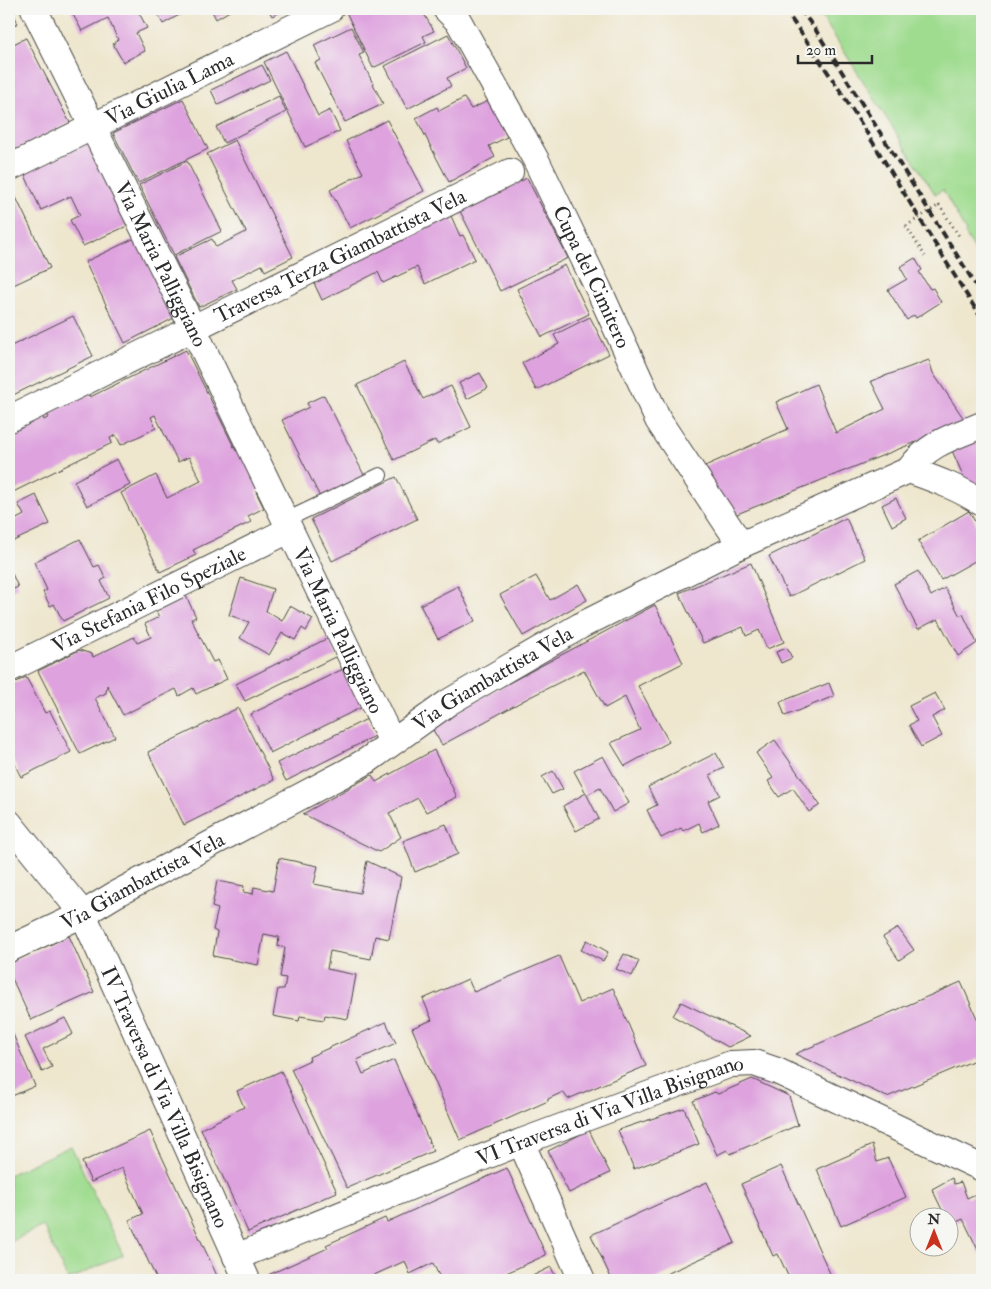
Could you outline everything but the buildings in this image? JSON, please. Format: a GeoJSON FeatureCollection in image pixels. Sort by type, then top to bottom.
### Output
{"type":"FeatureCollection","features":[{"type":"Feature","properties":{"kind":"street","name":"Via Maria Palliggiano"},"geometry":{"type":"LineString","coordinates":[[34,9],[193,328],[392,742]]}},
{"type":"Feature","properties":{"kind":"street","name":"Via Giulia Lama"},"geometry":{"type":"LineString","coordinates":[[9,168],[330,9]]}},
{"type":"Feature","properties":{"kind":"street","name":"Cupa del Cimitero"},"geometry":{"type":"LineString","coordinates":[[446,9],[458,22],[536,160],[658,420],[741,545]]}},
{"type":"Feature","properties":{"kind":"street","name":"Traversa Terza Giambattista Vela"},"geometry":{"type":"LineString","coordinates":[[9,419],[510,172]]}},
{"type":"Feature","properties":{"kind":"street","name":"Via Giambattista Vela"},"geometry":{"type":"LineString","coordinates":[[9,949],[83,914],[116,894],[368,760],[449,702],[580,626],[741,545],[909,470],[926,450],[982,425]]}},
{"type":"Feature","properties":{"kind":"street"},"geometry":{"type":"LineString","coordinates":[[909,470],[969,494],[982,503]]}},
{"type":"Feature","properties":{"kind":"street","name":"Via Stefania Filo Speziale"},"geometry":{"type":"LineString","coordinates":[[9,669],[287,526]]}},
{"type":"Feature","properties":{"kind":"street","name":"IV Traversa di Via Villa Bisignano"},"geometry":{"type":"LineString","coordinates":[[9,823],[83,914],[247,1280]]}},
{"type":"Feature","properties":{"kind":"street","name":"VI Traversa di Via Villa Bisignano"},"geometry":{"type":"LineString","coordinates":[[236,1257],[521,1142],[731,1064],[754,1063],[777,1071],[982,1168]]}},
{"type":"Feature","properties":{"kind":"street"},"geometry":{"type":"LineString","coordinates":[[521,1142],[582,1280]]}},
{"type":"Feature","properties":{"kind":"lane"},"geometry":{"type":"LineString","coordinates":[[287,526],[380,475]]}},
{"type":"Feature","properties":{"kind":"path"},"geometry":{"type":"LineString","coordinates":[[925,256],[906,226],[939,205],[959,236]]}},
{"type":"Feature","properties":{"kind":"green space"},"geometry":{"type":"Polygon","coordinates":[[[817,9],[982,9],[982,262],[965,234],[966,232],[943,190],[935,194],[817,9]]]}},
{"type":"Feature","properties":{"kind":"green space"},"geometry":{"type":"Polygon","coordinates":[[[71,1146],[123,1255],[68,1280],[43,1226],[9,1242],[9,1175],[71,1146]]]}},
{"type":"Feature","properties":{"kind":"railway"},"geometry":{"type":"LineString","coordinates":[[784,9],[861,123],[982,319]]}},
{"type":"Feature","properties":{"kind":"railway"},"geometry":{"type":"LineString","coordinates":[[800,9],[815,29],[982,295]]}}]}
